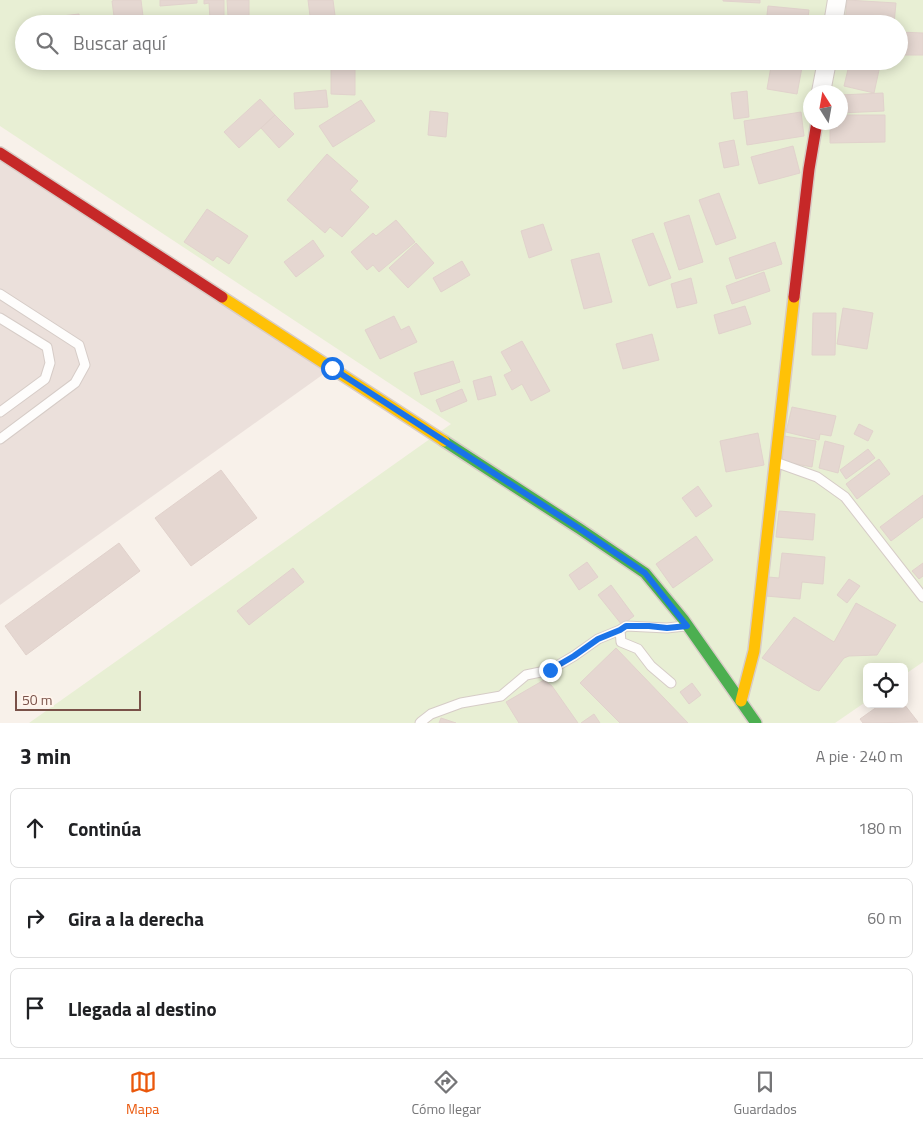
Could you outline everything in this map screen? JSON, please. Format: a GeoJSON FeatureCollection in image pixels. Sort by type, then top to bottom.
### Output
{"type":"FeatureCollection","features":[{"type":"Feature","properties":{"kind":"street"},"geometry":{"type":"LineString","coordinates":[[834,15],[837,0]]}},
{"type":"Feature","properties":{"kind":"street"},"geometry":{"type":"LineString","coordinates":[[822,85],[825,70]]}},
{"type":"Feature","properties":{"kind":"street"},"geometry":{"type":"LineString","coordinates":[[741,701],[754,650],[815,130]]}},
{"type":"Feature","properties":{"kind":"street"},"geometry":{"type":"LineString","coordinates":[[0,153],[645,573],[687,626],[756,723]]}},
{"type":"Feature","properties":{"kind":"lane"},"geometry":{"type":"LineString","coordinates":[[0,294],[79,345],[85,365],[75,383],[0,440]]}},
{"type":"Feature","properties":{"kind":"lane"},"geometry":{"type":"LineString","coordinates":[[0,318],[47,347],[50,363],[44,379],[0,412]]}},
{"type":"Feature","properties":{"kind":"lane"},"geometry":{"type":"LineString","coordinates":[[776,462],[817,477],[845,497],[923,598]]}},
{"type":"Feature","properties":{"kind":"lane"},"geometry":{"type":"LineString","coordinates":[[420,723],[431,714],[461,703],[501,696],[526,675],[550,670],[598,639],[626,626],[667,628],[687,626]]}},
{"type":"Feature","properties":{"kind":"lane"},"geometry":{"type":"LineString","coordinates":[[620,630],[620,642],[638,649],[651,666],[671,683]]}},
{"type":"Feature","properties":{"kind":"shaded area"},"geometry":{"type":"Polygon","coordinates":[[[0,153],[332,368],[0,605],[0,153]]]}},
{"type":"Feature","properties":{"kind":"green space"},"geometry":{"type":"Polygon","coordinates":[[[0,0],[923,0],[923,662],[908,672],[908,663],[863,663],[863,704],[835,723],[29,723],[451,424],[0,126],[0,0]]]}},
{"type":"Feature","properties":{"kind":"building"},"geometry":{"type":"Polygon","coordinates":[[[141,0],[143,15],[114,15],[112,1],[141,0]]]}},
{"type":"Feature","properties":{"kind":"building"},"geometry":{"type":"Polygon","coordinates":[[[160,0],[197,0],[197,3],[160,6],[160,0]]]}},
{"type":"Feature","properties":{"kind":"building"},"geometry":{"type":"Polygon","coordinates":[[[204,0],[224,0],[224,15],[210,15],[209,3],[204,4],[204,0]]]}},
{"type":"Feature","properties":{"kind":"building"},"geometry":{"type":"Polygon","coordinates":[[[227,0],[249,0],[249,15],[228,15],[227,0]]]}},
{"type":"Feature","properties":{"kind":"building"},"geometry":{"type":"Polygon","coordinates":[[[308,0],[333,0],[335,15],[310,15],[308,0]]]}},
{"type":"Feature","properties":{"kind":"building"},"geometry":{"type":"Polygon","coordinates":[[[760,0],[760,3],[723,1],[760,0]]]}},
{"type":"Feature","properties":{"kind":"building"},"geometry":{"type":"Polygon","coordinates":[[[847,0],[896,3],[895,15],[846,15],[847,0]]]}},
{"type":"Feature","properties":{"kind":"building"},"geometry":{"type":"Polygon","coordinates":[[[768,6],[809,10],[808,15],[767,15],[768,6]]]}},
{"type":"Feature","properties":{"kind":"building"},"geometry":{"type":"Polygon","coordinates":[[[908,32],[923,33],[923,55],[908,55],[908,32]]]}},
{"type":"Feature","properties":{"kind":"building"},"geometry":{"type":"Polygon","coordinates":[[[331,70],[355,70],[355,95],[331,94],[331,70]]]}},
{"type":"Feature","properties":{"kind":"building"},"geometry":{"type":"Polygon","coordinates":[[[770,70],[802,70],[797,94],[767,89],[770,70]]]}},
{"type":"Feature","properties":{"kind":"building"},"geometry":{"type":"Polygon","coordinates":[[[848,70],[879,70],[874,93],[844,85],[848,70]]]}},
{"type":"Feature","properties":{"kind":"building"},"geometry":{"type":"Polygon","coordinates":[[[326,90],[328,107],[295,109],[294,93],[326,90]]]}},
{"type":"Feature","properties":{"kind":"building"},"geometry":{"type":"Polygon","coordinates":[[[747,91],[749,117],[734,119],[731,93],[747,91]]]}},
{"type":"Feature","properties":{"kind":"building"},"geometry":{"type":"Polygon","coordinates":[[[883,93],[884,111],[848,113],[848,95],[883,93]]]}},
{"type":"Feature","properties":{"kind":"building"},"geometry":{"type":"Polygon","coordinates":[[[260,99],[275,115],[239,148],[224,132],[260,99]]]}},
{"type":"Feature","properties":{"kind":"building"},"geometry":{"type":"Polygon","coordinates":[[[361,100],[375,121],[333,147],[319,126],[361,100]]]}},
{"type":"Feature","properties":{"kind":"building"},"geometry":{"type":"Polygon","coordinates":[[[430,111],[448,113],[446,137],[428,135],[430,111]]]}},
{"type":"Feature","properties":{"kind":"building"},"geometry":{"type":"Polygon","coordinates":[[[801,112],[804,136],[747,145],[744,121],[801,112]]]}},
{"type":"Feature","properties":{"kind":"building"},"geometry":{"type":"Polygon","coordinates":[[[275,115],[294,134],[279,148],[261,128],[275,115]]]}},
{"type":"Feature","properties":{"kind":"building"},"geometry":{"type":"Polygon","coordinates":[[[848,115],[885,115],[885,142],[830,143],[830,130],[848,130],[848,115]]]}},
{"type":"Feature","properties":{"kind":"building"},"geometry":{"type":"Polygon","coordinates":[[[734,140],[739,165],[724,168],[719,143],[734,140]]]}},
{"type":"Feature","properties":{"kind":"building"},"geometry":{"type":"Polygon","coordinates":[[[793,146],[800,173],[759,184],[751,157],[793,146]]]}},
{"type":"Feature","properties":{"kind":"building"},"geometry":{"type":"Polygon","coordinates":[[[327,154],[358,181],[350,190],[369,207],[342,237],[330,227],[325,233],[287,200],[327,154]]]}},
{"type":"Feature","properties":{"kind":"building"},"geometry":{"type":"Polygon","coordinates":[[[719,193],[736,238],[716,245],[699,200],[719,193]]]}},
{"type":"Feature","properties":{"kind":"building"},"geometry":{"type":"Polygon","coordinates":[[[207,209],[248,236],[229,264],[217,256],[213,261],[184,242],[207,209]]]}},
{"type":"Feature","properties":{"kind":"building"},"geometry":{"type":"Polygon","coordinates":[[[689,215],[703,262],[679,270],[664,223],[689,215]]]}},
{"type":"Feature","properties":{"kind":"building"},"geometry":{"type":"Polygon","coordinates":[[[396,220],[415,242],[379,272],[373,265],[367,270],[351,252],[373,233],[376,236],[396,220]]]}},
{"type":"Feature","properties":{"kind":"building"},"geometry":{"type":"Polygon","coordinates":[[[543,224],[552,250],[529,258],[521,231],[543,224]]]}},
{"type":"Feature","properties":{"kind":"building"},"geometry":{"type":"Polygon","coordinates":[[[653,233],[671,278],[649,286],[632,240],[653,233]]]}},
{"type":"Feature","properties":{"kind":"building"},"geometry":{"type":"Polygon","coordinates":[[[313,240],[324,256],[296,277],[284,262],[313,240]]]}},
{"type":"Feature","properties":{"kind":"building"},"geometry":{"type":"Polygon","coordinates":[[[775,242],[782,264],[736,279],[729,258],[775,242]]]}},
{"type":"Feature","properties":{"kind":"building"},"geometry":{"type":"Polygon","coordinates":[[[416,243],[434,263],[408,288],[389,268],[416,243]]]}},
{"type":"Feature","properties":{"kind":"building"},"geometry":{"type":"Polygon","coordinates":[[[599,253],[612,302],[584,309],[571,260],[599,253]]]}},
{"type":"Feature","properties":{"kind":"building"},"geometry":{"type":"Polygon","coordinates":[[[462,261],[470,275],[441,292],[433,278],[462,261]]]}},
{"type":"Feature","properties":{"kind":"building"},"geometry":{"type":"Polygon","coordinates":[[[764,272],[770,291],[732,304],[726,286],[764,272]]]}},
{"type":"Feature","properties":{"kind":"building"},"geometry":{"type":"Polygon","coordinates":[[[691,278],[697,303],[677,308],[671,284],[691,278]]]}},
{"type":"Feature","properties":{"kind":"building"},"geometry":{"type":"Polygon","coordinates":[[[745,306],[751,324],[719,334],[714,315],[745,306]]]}},
{"type":"Feature","properties":{"kind":"building"},"geometry":{"type":"Polygon","coordinates":[[[843,308],[873,313],[867,349],[837,344],[843,308]]]}},
{"type":"Feature","properties":{"kind":"building"},"geometry":{"type":"Polygon","coordinates":[[[813,313],[836,313],[835,355],[812,355],[813,313]]]}},
{"type":"Feature","properties":{"kind":"building"},"geometry":{"type":"Polygon","coordinates":[[[394,316],[401,330],[409,326],[417,342],[380,359],[365,330],[394,316]]]}},
{"type":"Feature","properties":{"kind":"building"},"geometry":{"type":"Polygon","coordinates":[[[652,334],[659,360],[623,369],[616,344],[652,334]]]}},
{"type":"Feature","properties":{"kind":"building"},"geometry":{"type":"Polygon","coordinates":[[[522,341],[550,391],[531,401],[522,384],[512,390],[504,375],[512,371],[501,352],[522,341]]]}},
{"type":"Feature","properties":{"kind":"building"},"geometry":{"type":"Polygon","coordinates":[[[453,361],[460,382],[421,395],[414,373],[453,361]]]}},
{"type":"Feature","properties":{"kind":"building"},"geometry":{"type":"Polygon","coordinates":[[[491,376],[496,395],[478,400],[473,381],[491,376]]]}},
{"type":"Feature","properties":{"kind":"building"},"geometry":{"type":"Polygon","coordinates":[[[462,389],[467,401],[441,412],[436,400],[462,389]]]}},
{"type":"Feature","properties":{"kind":"building"},"geometry":{"type":"Polygon","coordinates":[[[792,407],[836,416],[831,436],[820,434],[819,440],[786,432],[792,407]]]}},
{"type":"Feature","properties":{"kind":"building"},"geometry":{"type":"Polygon","coordinates":[[[859,424],[873,431],[868,441],[854,434],[859,424]]]}},
{"type":"Feature","properties":{"kind":"building"},"geometry":{"type":"Polygon","coordinates":[[[758,433],[764,465],[726,472],[720,441],[758,433]]]}},
{"type":"Feature","properties":{"kind":"building"},"geometry":{"type":"Polygon","coordinates":[[[784,436],[816,441],[812,467],[780,461],[784,436]]]}},
{"type":"Feature","properties":{"kind":"building"},"geometry":{"type":"Polygon","coordinates":[[[825,441],[844,446],[838,473],[819,468],[825,441]]]}},
{"type":"Feature","properties":{"kind":"building"},"geometry":{"type":"Polygon","coordinates":[[[868,449],[875,458],[846,479],[840,470],[868,449]]]}},
{"type":"Feature","properties":{"kind":"building"},"geometry":{"type":"Polygon","coordinates":[[[879,459],[890,474],[857,499],[846,484],[879,459]]]}},
{"type":"Feature","properties":{"kind":"building"},"geometry":{"type":"Polygon","coordinates":[[[221,470],[257,518],[191,566],[155,518],[221,470]]]}},
{"type":"Feature","properties":{"kind":"building"},"geometry":{"type":"Polygon","coordinates":[[[698,486],[712,506],[696,517],[682,498],[698,486]]]}},
{"type":"Feature","properties":{"kind":"building"},"geometry":{"type":"Polygon","coordinates":[[[923,495],[923,517],[891,541],[880,527],[923,495]]]}},
{"type":"Feature","properties":{"kind":"building"},"geometry":{"type":"Polygon","coordinates":[[[779,511],[815,514],[813,540],[776,537],[779,511]]]}},
{"type":"Feature","properties":{"kind":"building"},"geometry":{"type":"Polygon","coordinates":[[[696,536],[713,560],[673,588],[656,564],[696,536]]]}},
{"type":"Feature","properties":{"kind":"building"},"geometry":{"type":"Polygon","coordinates":[[[119,543],[140,571],[26,655],[5,626],[119,543]]]}},
{"type":"Feature","properties":{"kind":"building"},"geometry":{"type":"Polygon","coordinates":[[[782,553],[825,557],[823,584],[802,582],[800,599],[766,596],[768,577],[779,578],[782,553]]]}},
{"type":"Feature","properties":{"kind":"building"},"geometry":{"type":"Polygon","coordinates":[[[587,562],[598,577],[579,590],[569,575],[587,562]]]}},
{"type":"Feature","properties":{"kind":"building"},"geometry":{"type":"Polygon","coordinates":[[[923,563],[923,576],[919,579],[912,571],[923,563]]]}},
{"type":"Feature","properties":{"kind":"building"},"geometry":{"type":"Polygon","coordinates":[[[293,568],[304,582],[249,625],[237,611],[293,568]]]}},
{"type":"Feature","properties":{"kind":"building"},"geometry":{"type":"Polygon","coordinates":[[[849,579],[860,586],[847,603],[837,595],[849,579]]]}},
{"type":"Feature","properties":{"kind":"building"},"geometry":{"type":"Polygon","coordinates":[[[611,585],[634,616],[622,625],[598,595],[611,585]]]}},
{"type":"Feature","properties":{"kind":"building"},"geometry":{"type":"Polygon","coordinates":[[[856,603],[896,625],[877,655],[849,656],[844,658],[819,691],[762,658],[794,617],[834,642],[856,603]]]}},
{"type":"Feature","properties":{"kind":"building"},"geometry":{"type":"Polygon","coordinates":[[[616,648],[688,723],[620,723],[580,683],[616,648]]]}},
{"type":"Feature","properties":{"kind":"building"},"geometry":{"type":"Polygon","coordinates":[[[544,680],[552,686],[578,723],[519,723],[506,702],[544,680]]]}},
{"type":"Feature","properties":{"kind":"building"},"geometry":{"type":"Polygon","coordinates":[[[692,683],[701,695],[689,704],[680,692],[692,683]]]}},
{"type":"Feature","properties":{"kind":"building"},"geometry":{"type":"Polygon","coordinates":[[[875,708],[907,708],[918,722],[863,723],[860,719],[875,708]]]}},
{"type":"Feature","properties":{"kind":"building"},"geometry":{"type":"Polygon","coordinates":[[[594,714],[600,723],[581,723],[594,714]]]}},
{"type":"Feature","properties":{"kind":"building"},"geometry":{"type":"Polygon","coordinates":[[[441,718],[456,723],[439,723],[441,718]]]}},
{"type":"Feature","properties":{"kind":"traffic: fast"},"geometry":{"type":"LineString","coordinates":[[444,441],[645,573],[683,619],[756,723]]}},
{"type":"Feature","properties":{"kind":"traffic: slow"},"geometry":{"type":"LineString","coordinates":[[222,297],[444,441]]}},
{"type":"Feature","properties":{"kind":"traffic: slow"},"geometry":{"type":"LineString","coordinates":[[741,701],[754,651],[794,297]]}},
{"type":"Feature","properties":{"kind":"traffic: jam"},"geometry":{"type":"LineString","coordinates":[[794,297],[809,169],[816,130]]}},
{"type":"Feature","properties":{"kind":"traffic: jam"},"geometry":{"type":"LineString","coordinates":[[0,153],[222,297]]}},
{"type":"Feature","properties":{"kind":"route"},"geometry":{"type":"LineString","coordinates":[[332,368],[645,573],[687,626],[667,628],[626,626],[598,639],[550,670]]}}]}
